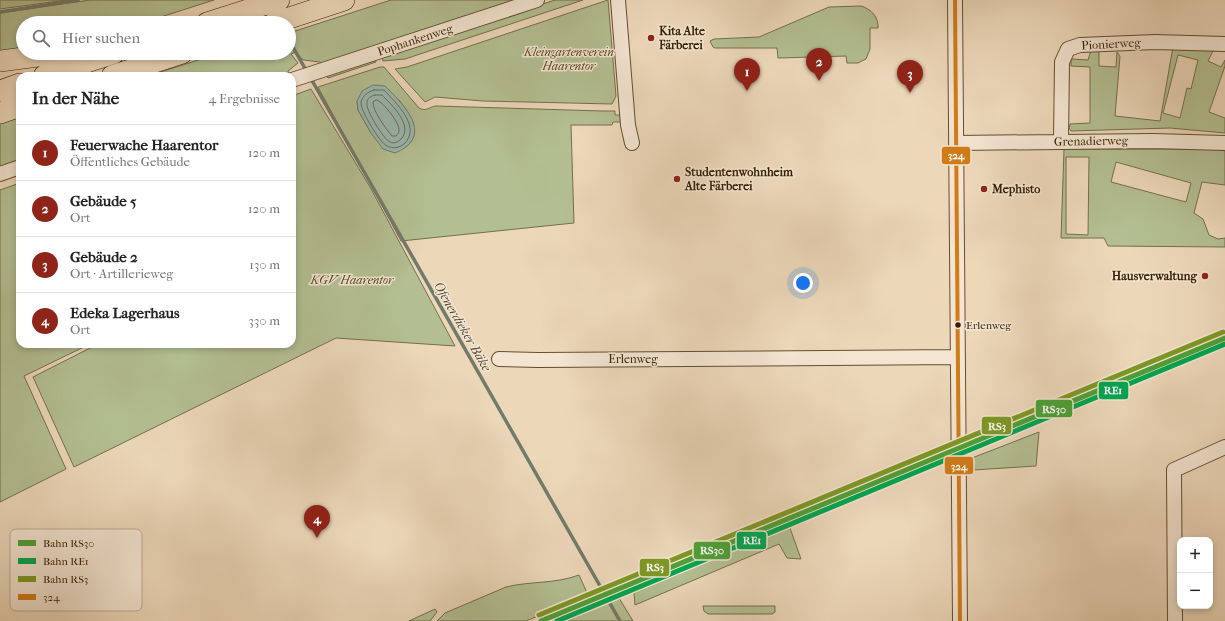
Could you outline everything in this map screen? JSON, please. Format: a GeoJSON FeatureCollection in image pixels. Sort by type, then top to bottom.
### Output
{"type":"FeatureCollection","features":[{"type":"Feature","properties":{"kind":"highway"},"geometry":{"type":"LineString","coordinates":[[229,16],[279,0]]}},
{"type":"Feature","properties":{"kind":"highway"},"geometry":{"type":"LineString","coordinates":[[295,16],[344,0]]}},
{"type":"Feature","properties":{"kind":"highway"},"geometry":{"type":"LineString","coordinates":[[0,61],[16,59]]}},
{"type":"Feature","properties":{"kind":"highway"},"geometry":{"type":"LineString","coordinates":[[56,72],[93,60]]}},
{"type":"Feature","properties":{"kind":"highway"},"geometry":{"type":"LineString","coordinates":[[124,72],[161,60]]}},
{"type":"Feature","properties":{"kind":"highway"},"geometry":{"type":"LineString","coordinates":[[0,90],[16,85]]}},
{"type":"Feature","properties":{"kind":"highway"},"geometry":{"type":"LineString","coordinates":[[0,113],[16,107]]}},
{"type":"Feature","properties":{"kind":"street","name":"Pophankenweg"},"geometry":{"type":"LineString","coordinates":[[296,79],[537,0]]}},
{"type":"Feature","properties":{"kind":"street"},"geometry":{"type":"LineString","coordinates":[[618,0],[628,125],[632,143]]}},
{"type":"Feature","properties":{"kind":"street"},"geometry":{"type":"LineString","coordinates":[[955,0],[960,621]]}},
{"type":"Feature","properties":{"kind":"street","name":"Pionierweg"},"geometry":{"type":"LineString","coordinates":[[1061,141],[1062,62],[1068,49],[1080,45],[1155,42],[1225,44]]}},
{"type":"Feature","properties":{"kind":"street","name":"Grenadierweg"},"geometry":{"type":"LineString","coordinates":[[956,143],[1154,140],[1225,143]]}},
{"type":"Feature","properties":{"kind":"street"},"geometry":{"type":"LineString","coordinates":[[0,174],[16,168]]}},
{"type":"Feature","properties":{"kind":"street","name":"Erlenweg"},"geometry":{"type":"LineString","coordinates":[[499,359],[958,357]]}},
{"type":"Feature","properties":{"kind":"street"},"geometry":{"type":"LineString","coordinates":[[1175,621],[1174,470],[1225,447]]}},
{"type":"Feature","properties":{"kind":"green space"},"geometry":{"type":"Polygon","coordinates":[[[0,0],[67,0],[0,9],[0,0]]]}},
{"type":"Feature","properties":{"kind":"green space"},"geometry":{"type":"Polygon","coordinates":[[[90,0],[214,0],[164,16],[16,16],[16,49],[0,51],[0,13],[90,0]]]}},
{"type":"Feature","properties":{"kind":"green space"},"geometry":{"type":"Polygon","coordinates":[[[391,0],[517,0],[321,64],[320,62],[303,60],[296,52],[296,31],[391,0]]]}},
{"type":"Feature","properties":{"kind":"green space"},"geometry":{"type":"Polygon","coordinates":[[[555,0],[583,0],[405,59],[383,61],[382,57],[555,0]]]}},
{"type":"Feature","properties":{"kind":"green space","name":"Kleingartenverein Haarentor"},"geometry":{"type":"Polygon","coordinates":[[[608,0],[616,96],[612,104],[483,101],[435,97],[425,102],[395,69],[407,67],[608,0]]]}},
{"type":"Feature","properties":{"kind":"green space"},"geometry":{"type":"Polygon","coordinates":[[[861,6],[874,14],[877,20],[878,28],[870,28],[870,49],[866,59],[858,63],[847,63],[846,56],[778,58],[777,48],[715,48],[710,41],[714,39],[759,37],[829,7],[861,6]]]}},
{"type":"Feature","properties":{"kind":"green space"},"geometry":{"type":"Polygon","coordinates":[[[1099,46],[1099,66],[1116,67],[1117,52],[1120,56],[1115,116],[1160,121],[1173,47],[1213,47],[1213,51],[1208,61],[1221,67],[1225,60],[1225,66],[1209,112],[1225,118],[1225,133],[1170,128],[1071,131],[1069,128],[1070,124],[1090,123],[1090,67],[1071,66],[1071,59],[1088,60],[1092,47],[1099,46]],[[1178,55],[1163,113],[1180,118],[1187,88],[1191,89],[1198,60],[1178,55]]]}},
{"type":"Feature","properties":{"kind":"green space"},"geometry":{"type":"Polygon","coordinates":[[[375,59],[376,62],[328,78],[327,75],[375,59]]]}},
{"type":"Feature","properties":{"kind":"green space"},"geometry":{"type":"Polygon","coordinates":[[[198,60],[296,60],[298,63],[288,72],[161,72],[198,60]]]}},
{"type":"Feature","properties":{"kind":"green space"},"geometry":{"type":"Polygon","coordinates":[[[384,67],[421,109],[436,106],[615,111],[615,115],[622,115],[621,122],[613,122],[612,125],[571,125],[574,223],[401,241],[318,87],[384,67]],[[399,100],[357,101],[358,110],[371,133],[405,148],[412,139],[414,128],[411,118],[399,100]]]}},
{"type":"Feature","properties":{"kind":"green space","name":"KGV Haarentor"},"geometry":{"type":"Polygon","coordinates":[[[311,89],[370,187],[455,346],[336,338],[74,467],[33,377],[90,348],[296,348],[296,95],[311,89]]]}},
{"type":"Feature","properties":{"kind":"green space"},"geometry":{"type":"Polygon","coordinates":[[[16,118],[16,162],[0,167],[0,123],[16,118]]]}},
{"type":"Feature","properties":{"kind":"green space"},"geometry":{"type":"Polygon","coordinates":[[[1064,149],[1215,149],[1225,151],[1225,185],[1202,182],[1194,213],[1203,219],[1209,235],[1218,239],[1225,238],[1225,247],[1108,246],[1104,238],[1061,238],[1064,149]],[[1066,157],[1066,234],[1088,235],[1089,157],[1066,157]],[[1116,162],[1111,182],[1186,202],[1191,183],[1116,162]]]}},
{"type":"Feature","properties":{"kind":"green space"},"geometry":{"type":"Polygon","coordinates":[[[16,184],[16,348],[82,348],[24,376],[66,469],[0,502],[0,190],[16,184]]]}},
{"type":"Feature","properties":{"kind":"green space"},"geometry":{"type":"Polygon","coordinates":[[[1039,432],[1036,466],[973,470],[972,458],[1039,432]]]}},
{"type":"Feature","properties":{"kind":"green space"},"geometry":{"type":"Polygon","coordinates":[[[790,528],[801,559],[787,558],[779,544],[635,605],[634,593],[790,528]]]}},
{"type":"Feature","properties":{"kind":"green space"},"geometry":{"type":"Polygon","coordinates":[[[579,575],[588,595],[526,621],[437,621],[445,613],[506,587],[561,580],[579,575]]]}},
{"type":"Feature","properties":{"kind":"green space"},"geometry":{"type":"Polygon","coordinates":[[[619,598],[633,621],[567,621],[619,598]]]}},
{"type":"Feature","properties":{"kind":"green space"},"geometry":{"type":"Polygon","coordinates":[[[703,606],[775,606],[775,612],[772,614],[708,614],[704,611],[703,606]]]}},
{"type":"Feature","properties":{"kind":"green space"},"geometry":{"type":"Polygon","coordinates":[[[435,609],[437,612],[430,621],[409,621],[435,609]]]}},
{"type":"Feature","properties":{"kind":"water"},"geometry":{"type":"Polygon","coordinates":[[[373,85],[385,86],[401,103],[408,112],[415,130],[413,138],[407,146],[395,153],[383,149],[371,133],[358,110],[357,101],[362,91],[373,85]]]}},
{"type":"Feature","properties":{"kind":"waterway"},"geometry":{"type":"LineString","coordinates":[[0,12],[78,0]]}},
{"type":"Feature","properties":{"kind":"waterway","name":"Ofenerdieker Bäke"},"geometry":{"type":"LineString","coordinates":[[296,52],[307,72]]}},
{"type":"Feature","properties":{"kind":"waterway","name":"Ofenerdieker Bäke"},"geometry":{"type":"LineString","coordinates":[[310,77],[620,621]]}},
{"type":"Feature","properties":{"kind":"rail line","name":"RS3"},"geometry":{"type":"LineString","coordinates":[[539,615],[1223,332]]}},
{"type":"Feature","properties":{"kind":"rail line","name":"RS30"},"geometry":{"type":"LineString","coordinates":[[541,621],[1225,338]]}},
{"type":"Feature","properties":{"kind":"rail line","name":"RE1"},"geometry":{"type":"LineString","coordinates":[[557,621],[1225,344]]}},
{"type":"Feature","properties":{"kind":"transit line","name":"324"},"geometry":{"type":"LineString","coordinates":[[955,0],[960,621]]}},
{"type":"Feature","properties":{"kind":"place","name":"Kita Alte Färberei"},"geometry":{"type":"Point","coordinates":[651,38]}},
{"type":"Feature","properties":{"kind":"place","name":"Gebäude 5"},"geometry":{"type":"Point","coordinates":[819,81]}},
{"type":"Feature","properties":{"kind":"place","name":"Feuerwache Haarentor"},"geometry":{"type":"Point","coordinates":[747,91]}},
{"type":"Feature","properties":{"kind":"place","name":"Gebäude 2"},"geometry":{"type":"Point","coordinates":[910,93]}},
{"type":"Feature","properties":{"kind":"place","name":"Studentenwohnheim Alte Färberei"},"geometry":{"type":"Point","coordinates":[677,179]}},
{"type":"Feature","properties":{"kind":"place","name":"Mephisto"},"geometry":{"type":"Point","coordinates":[984,189]}},
{"type":"Feature","properties":{"kind":"place","name":"Hausverwaltung"},"geometry":{"type":"Point","coordinates":[1205,276]}},
{"type":"Feature","properties":{"kind":"place","name":"Erlenweg"},"geometry":{"type":"Point","coordinates":[958,325]}},
{"type":"Feature","properties":{"kind":"place","name":"Edeka Lagerhaus"},"geometry":{"type":"Point","coordinates":[317,538]}}]}
